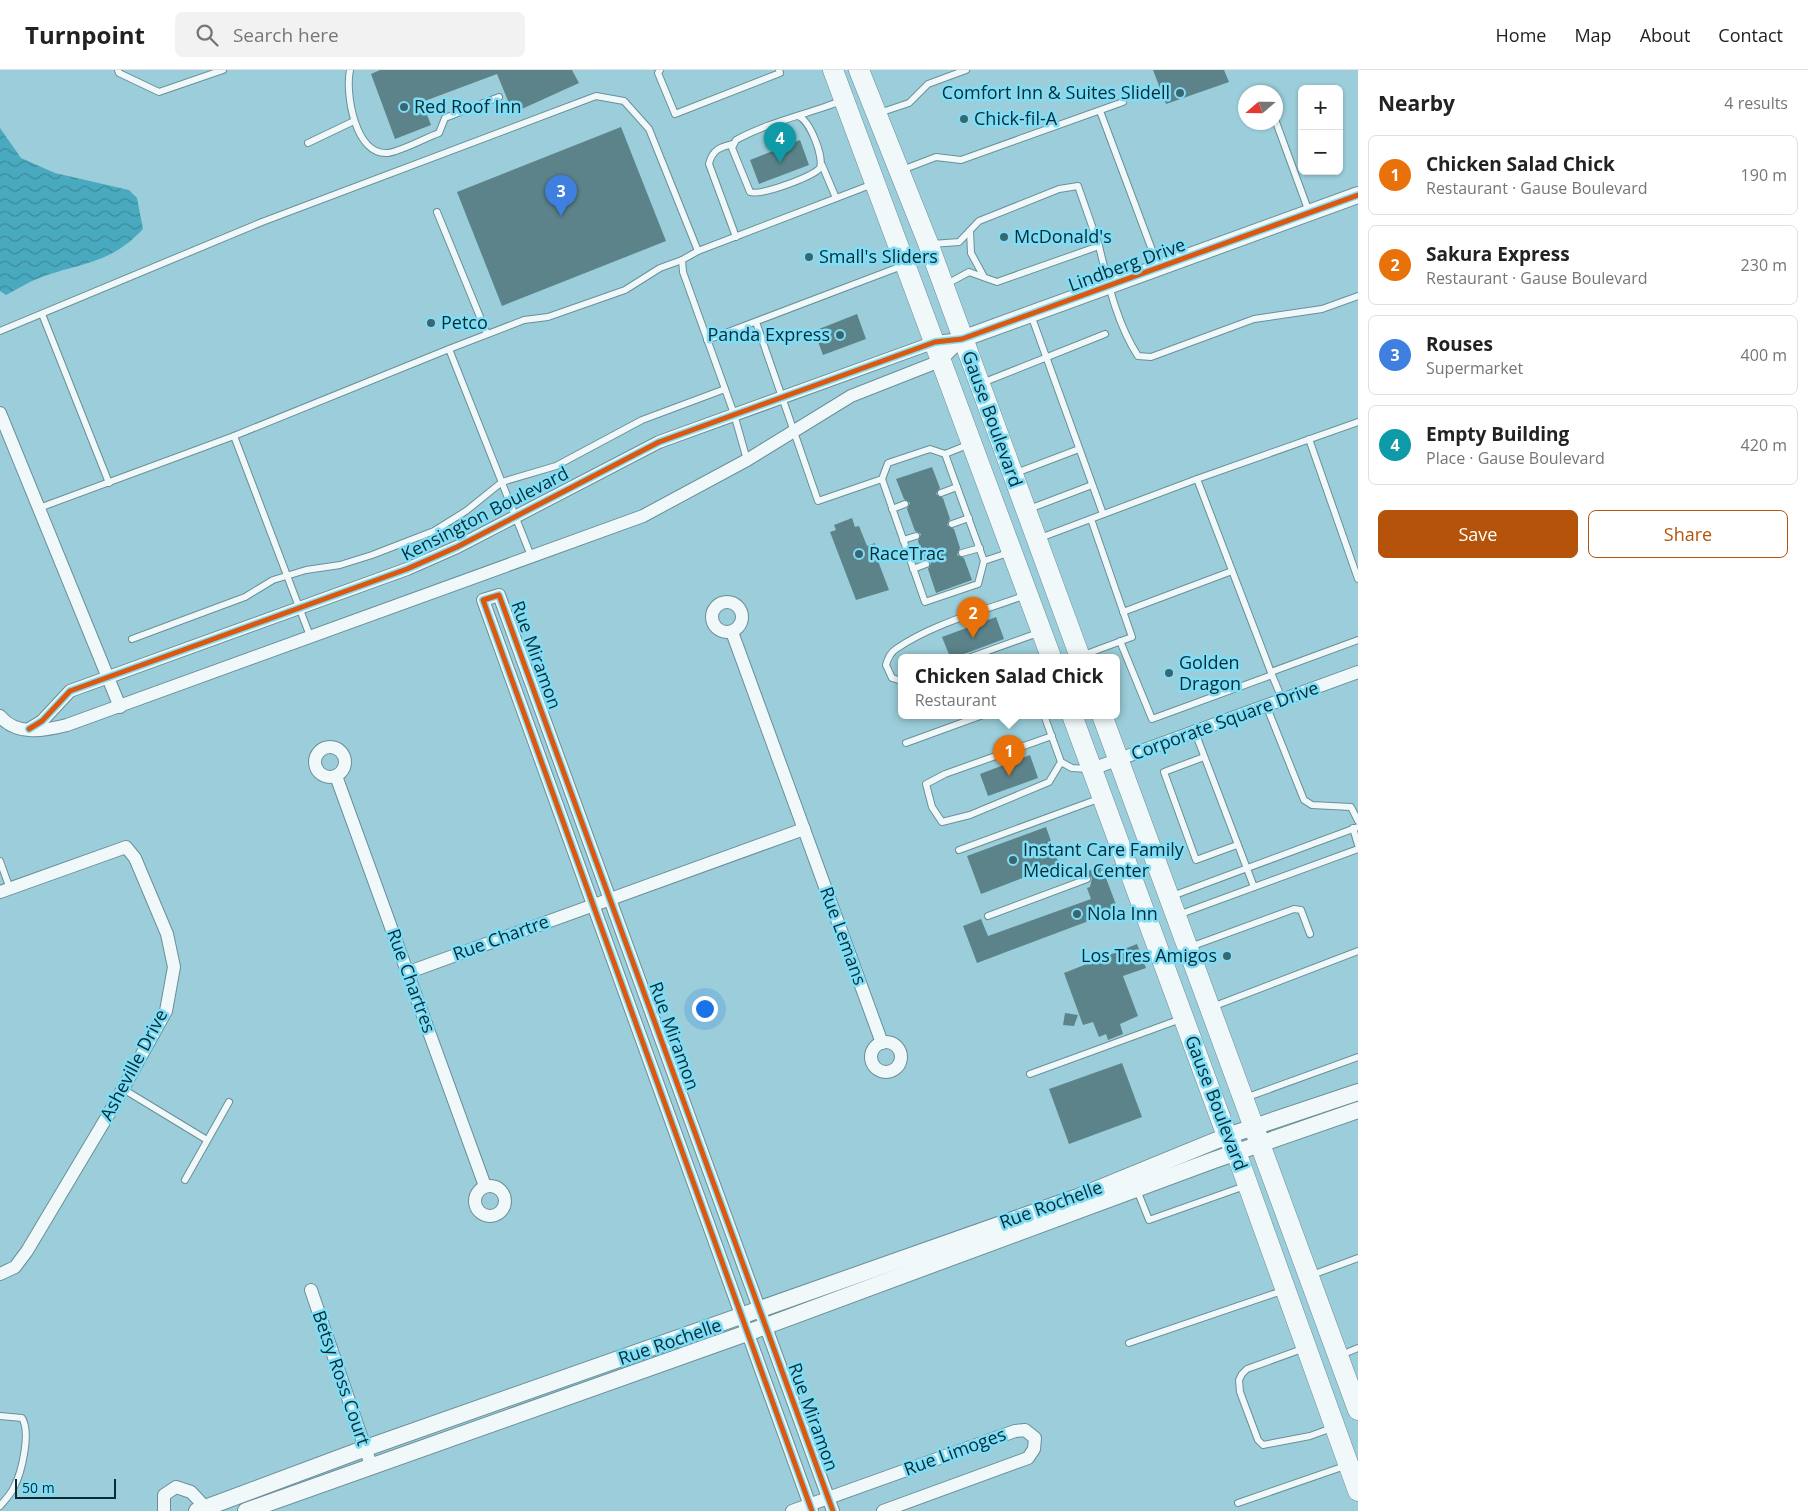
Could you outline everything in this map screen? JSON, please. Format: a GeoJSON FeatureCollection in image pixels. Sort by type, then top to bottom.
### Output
{"type":"FeatureCollection","features":[{"type":"Feature","properties":{"kind":"main road","name":"Gause Boulevard"},"geometry":{"type":"LineString","coordinates":[[833,70],[1050,654]]}},
{"type":"Feature","properties":{"kind":"main road","name":"Gause Boulevard"},"geometry":{"type":"LineString","coordinates":[[858,70],[944,285],[978,384],[1079,654]]}},
{"type":"Feature","properties":{"kind":"main road","name":"Gause Boulevard"},"geometry":{"type":"LineString","coordinates":[[1073,719],[1248,1185],[1358,1492]]}},
{"type":"Feature","properties":{"kind":"main road","name":"Gause Boulevard"},"geometry":{"type":"LineString","coordinates":[[1103,719],[1358,1410]]}},
{"type":"Feature","properties":{"kind":"street","name":"Lindberg Drive"},"geometry":{"type":"LineString","coordinates":[[962,339],[1159,269],[1358,195]]}},
{"type":"Feature","properties":{"kind":"street","name":"Kensington Boulevard"},"geometry":{"type":"LineString","coordinates":[[29,730],[42,721],[70,691],[407,569],[457,548],[515,515],[659,442],[934,342],[962,339]]}},
{"type":"Feature","properties":{"kind":"street"},"geometry":{"type":"LineString","coordinates":[[0,716],[6,723],[17,730],[47,730],[67,725],[643,516],[747,460],[851,396],[940,361],[962,339]]}},
{"type":"Feature","properties":{"kind":"street"},"geometry":{"type":"LineString","coordinates":[[0,413],[120,707]]}},
{"type":"Feature","properties":{"kind":"street","name":"Rue Miramon"},"geometry":{"type":"LineString","coordinates":[[811,1508],[483,600],[499,595],[832,1511]]}},
{"type":"Feature","properties":{"kind":"street","name":"Rue Lemans"},"geometry":{"type":"LineString","coordinates":[[732,632],[882,1043]]}},
{"type":"Feature","properties":{"kind":"street","name":"Corporate Square Drive"},"geometry":{"type":"LineString","coordinates":[[1092,769],[1119,761],[1358,672]]}},
{"type":"Feature","properties":{"kind":"street","name":"Rue Chartres"},"geometry":{"type":"LineString","coordinates":[[336,776],[485,1186]]}},
{"type":"Feature","properties":{"kind":"street"},"geometry":{"type":"LineString","coordinates":[[593,905],[804,829]]}},
{"type":"Feature","properties":{"kind":"street","name":"Asheville Drive"},"geometry":{"type":"LineString","coordinates":[[0,1274],[15,1266],[27,1251],[123,1089],[166,1012],[174,967],[167,934],[135,858],[126,847],[5,891]]}},
{"type":"Feature","properties":{"kind":"street","name":"Rue Chartre"},"geometry":{"type":"LineString","coordinates":[[408,972],[593,905]]}},
{"type":"Feature","properties":{"kind":"street"},"geometry":{"type":"LineString","coordinates":[[1257,1137],[1358,1092]]}},
{"type":"Feature","properties":{"kind":"street"},"geometry":{"type":"LineString","coordinates":[[1257,1137],[1358,1110]]}},
{"type":"Feature","properties":{"kind":"street","name":"Rue Rochelle"},"geometry":{"type":"LineString","coordinates":[[246,1511],[371,1465],[748,1333],[1013,1227],[1078,1197],[1257,1137]]}},
{"type":"Feature","properties":{"kind":"street","name":"Rue Rochelle"},"geometry":{"type":"LineString","coordinates":[[201,1509],[366,1448],[759,1310],[1137,1188],[1232,1144]]}},
{"type":"Feature","properties":{"kind":"street","name":"Betsy Ross Court"},"geometry":{"type":"LineString","coordinates":[[311,1290],[371,1465]]}},
{"type":"Feature","properties":{"kind":"street"},"geometry":{"type":"LineString","coordinates":[[487,1406],[493,1422]]}},
{"type":"Feature","properties":{"kind":"street","name":"Rue Limoges"},"geometry":{"type":"LineString","coordinates":[[792,1511],[811,1508],[828,1498],[1015,1431],[1026,1430],[1035,1438],[1034,1449],[1028,1458],[883,1511]]}},
{"type":"Feature","properties":{"kind":"street"},"geometry":{"type":"LineString","coordinates":[[164,1511],[164,1495],[176,1487],[191,1492],[201,1509]]}},
{"type":"Feature","properties":{"kind":"lane"},"geometry":{"type":"LineString","coordinates":[[118,70],[159,92],[220,70]]}},
{"type":"Feature","properties":{"kind":"lane"},"geometry":{"type":"LineString","coordinates":[[350,70],[347,83],[354,121],[363,140],[378,151],[388,153],[439,133],[445,118],[499,97]]}},
{"type":"Feature","properties":{"kind":"lane"},"geometry":{"type":"LineString","coordinates":[[660,70],[658,73],[675,114],[780,73],[779,70]]}},
{"type":"Feature","properties":{"kind":"lane"},"geometry":{"type":"LineString","coordinates":[[876,114],[909,103],[928,84],[966,70]]}},
{"type":"Feature","properties":{"kind":"lane"},"geometry":{"type":"LineString","coordinates":[[0,331],[262,222],[596,96],[624,101],[650,129],[698,251]]}},
{"type":"Feature","properties":{"kind":"lane"},"geometry":{"type":"LineString","coordinates":[[736,237],[710,164],[713,153],[717,149],[733,144],[742,137],[844,100]]}},
{"type":"Feature","properties":{"kind":"lane"},"geometry":{"type":"LineString","coordinates":[[898,172],[936,157],[961,160],[1123,102]]}},
{"type":"Feature","properties":{"kind":"lane"},"geometry":{"type":"LineString","coordinates":[[1100,111],[1159,269]]}},
{"type":"Feature","properties":{"kind":"lane"},"geometry":{"type":"LineString","coordinates":[[798,116],[807,122],[810,128],[822,165],[836,198]]}},
{"type":"Feature","properties":{"kind":"lane"},"geometry":{"type":"LineString","coordinates":[[308,142],[354,121]]}},
{"type":"Feature","properties":{"kind":"lane"},"geometry":{"type":"LineString","coordinates":[[1279,130],[1310,213]]}},
{"type":"Feature","properties":{"kind":"lane"},"geometry":{"type":"LineString","coordinates":[[733,144],[732,148],[747,188],[753,193],[762,193],[810,175],[817,172],[822,165]]}},
{"type":"Feature","properties":{"kind":"lane"},"geometry":{"type":"LineString","coordinates":[[39,508],[234,436],[524,320],[548,317],[619,293],[660,268],[682,260],[698,251],[875,184]]}},
{"type":"Feature","properties":{"kind":"lane"},"geometry":{"type":"LineString","coordinates":[[928,244],[959,242],[979,221],[1059,189],[1078,186],[1099,246],[1109,287],[1131,344],[1138,356],[1151,357],[1254,319],[1322,309],[1358,296]]}},
{"type":"Feature","properties":{"kind":"lane"},"geometry":{"type":"LineString","coordinates":[[437,212],[487,334]]}},
{"type":"Feature","properties":{"kind":"lane"},"geometry":{"type":"LineString","coordinates":[[970,230],[971,253],[984,277]]}},
{"type":"Feature","properties":{"kind":"lane"},"geometry":{"type":"LineString","coordinates":[[944,285],[969,272],[997,282],[1099,246]]}},
{"type":"Feature","properties":{"kind":"lane"},"geometry":{"type":"LineString","coordinates":[[682,260],[683,272],[734,414],[747,460]]}},
{"type":"Feature","properties":{"kind":"lane"},"geometry":{"type":"LineString","coordinates":[[707,340],[906,265]]}},
{"type":"Feature","properties":{"kind":"lane"},"geometry":{"type":"LineString","coordinates":[[42,314],[109,482]]}},
{"type":"Feature","properties":{"kind":"lane"},"geometry":{"type":"LineString","coordinates":[[1031,315],[1103,514]]}},
{"type":"Feature","properties":{"kind":"lane"},"geometry":{"type":"LineString","coordinates":[[756,322],[818,501],[882,479]]}},
{"type":"Feature","properties":{"kind":"lane"},"geometry":{"type":"LineString","coordinates":[[978,384],[1105,334]]}},
{"type":"Feature","properties":{"kind":"lane"},"geometry":{"type":"LineString","coordinates":[[449,349],[531,556]]}},
{"type":"Feature","properties":{"kind":"lane"},"geometry":{"type":"LineString","coordinates":[[132,639],[245,597],[273,580],[306,570],[340,565],[434,531],[466,511],[502,482],[556,466],[642,420],[725,389]]}},
{"type":"Feature","properties":{"kind":"lane"},"geometry":{"type":"LineString","coordinates":[[1036,540],[1197,479],[1358,422]]}},
{"type":"Feature","properties":{"kind":"lane"},"geometry":{"type":"LineString","coordinates":[[234,436],[289,576],[310,636]]}},
{"type":"Feature","properties":{"kind":"lane"},"geometry":{"type":"LineString","coordinates":[[1309,439],[1358,579]]}},
{"type":"Feature","properties":{"kind":"lane"},"geometry":{"type":"LineString","coordinates":[[945,454],[984,561],[978,584],[925,602],[882,479],[888,463],[930,449],[945,454],[972,443]]}},
{"type":"Feature","properties":{"kind":"lane"},"geometry":{"type":"LineString","coordinates":[[1012,475],[1079,449]]}},
{"type":"Feature","properties":{"kind":"lane"},"geometry":{"type":"LineString","coordinates":[[1197,479],[1282,699]]}},
{"type":"Feature","properties":{"kind":"lane"},"geometry":{"type":"LineString","coordinates":[[1026,510],[1092,485]]}},
{"type":"Feature","properties":{"kind":"lane"},"geometry":{"type":"LineString","coordinates":[[941,493],[957,487]]}},
{"type":"Feature","properties":{"kind":"lane"},"geometry":{"type":"LineString","coordinates":[[892,509],[905,504]]}},
{"type":"Feature","properties":{"kind":"lane"},"geometry":{"type":"LineString","coordinates":[[952,524],[969,518]]}},
{"type":"Feature","properties":{"kind":"lane"},"geometry":{"type":"LineString","coordinates":[[1088,654],[1132,637],[1092,519]]}},
{"type":"Feature","properties":{"kind":"lane"},"geometry":{"type":"LineString","coordinates":[[903,540],[916,536]]}},
{"type":"Feature","properties":{"kind":"lane"},"geometry":{"type":"LineString","coordinates":[[962,553],[980,548]]}},
{"type":"Feature","properties":{"kind":"lane"},"geometry":{"type":"LineString","coordinates":[[984,561],[1012,551]]}},
{"type":"Feature","properties":{"kind":"lane"},"geometry":{"type":"LineString","coordinates":[[913,568],[926,564]]}},
{"type":"Feature","properties":{"kind":"lane"},"geometry":{"type":"LineString","coordinates":[[1123,612],[1232,571]]}},
{"type":"Feature","properties":{"kind":"lane"},"geometry":{"type":"LineString","coordinates":[[898,679],[892,678],[886,665],[889,656],[895,649],[940,626],[1028,595]]}},
{"type":"Feature","properties":{"kind":"lane"},"geometry":{"type":"LineString","coordinates":[[980,654],[1041,632]]}},
{"type":"Feature","properties":{"kind":"lane"},"geometry":{"type":"LineString","coordinates":[[1120,641],[1152,719],[1358,640]]}},
{"type":"Feature","properties":{"kind":"lane"},"geometry":{"type":"LineString","coordinates":[[1266,705],[1304,800],[1312,805],[1351,807],[1358,821]]}},
{"type":"Feature","properties":{"kind":"lane"},"geometry":{"type":"LineString","coordinates":[[906,743],[971,719]]}},
{"type":"Feature","properties":{"kind":"lane"},"geometry":{"type":"LineString","coordinates":[[1046,719],[1061,762],[1072,768],[1092,769]]}},
{"type":"Feature","properties":{"kind":"lane"},"geometry":{"type":"LineString","coordinates":[[1195,732],[1254,887]]}},
{"type":"Feature","properties":{"kind":"lane"},"geometry":{"type":"LineString","coordinates":[[1052,736],[945,774],[926,784],[932,807],[942,822],[970,815],[1050,782],[1061,762]]}},
{"type":"Feature","properties":{"kind":"lane"},"geometry":{"type":"LineString","coordinates":[[1204,757],[1164,772],[1196,860],[1237,845]]}},
{"type":"Feature","properties":{"kind":"lane"},"geometry":{"type":"LineString","coordinates":[[959,850],[1104,797]]}},
{"type":"Feature","properties":{"kind":"lane"},"geometry":{"type":"LineString","coordinates":[[1170,897],[1355,828],[1358,845]]}},
{"type":"Feature","properties":{"kind":"lane"},"geometry":{"type":"LineString","coordinates":[[1177,916],[1358,849]]}},
{"type":"Feature","properties":{"kind":"lane"},"geometry":{"type":"LineString","coordinates":[[0,861],[5,891]]}},
{"type":"Feature","properties":{"kind":"lane"},"geometry":{"type":"LineString","coordinates":[[1104,873],[1128,864]]}},
{"type":"Feature","properties":{"kind":"lane"},"geometry":{"type":"LineString","coordinates":[[988,916],[1087,879]]}},
{"type":"Feature","properties":{"kind":"lane"},"geometry":{"type":"LineString","coordinates":[[1188,948],[1294,909],[1301,910],[1310,934]]}},
{"type":"Feature","properties":{"kind":"lane"},"geometry":{"type":"LineString","coordinates":[[1210,1007],[1358,951]]}},
{"type":"Feature","properties":{"kind":"lane"},"geometry":{"type":"LineString","coordinates":[[1030,1074],[1184,1018]]}},
{"type":"Feature","properties":{"kind":"lane"},"geometry":{"type":"LineString","coordinates":[[1244,1098],[1358,1057]]}},
{"type":"Feature","properties":{"kind":"lane"},"geometry":{"type":"LineString","coordinates":[[123,1089],[208,1140]]}},
{"type":"Feature","properties":{"kind":"lane"},"geometry":{"type":"LineString","coordinates":[[185,1180],[230,1102]]}},
{"type":"Feature","properties":{"kind":"lane"},"geometry":{"type":"LineString","coordinates":[[1137,1188],[1148,1220],[1248,1185]]}},
{"type":"Feature","properties":{"kind":"lane"},"geometry":{"type":"LineString","coordinates":[[1308,1276],[1358,1258]]}},
{"type":"Feature","properties":{"kind":"lane"},"geometry":{"type":"LineString","coordinates":[[1129,1343],[1286,1290]]}},
{"type":"Feature","properties":{"kind":"lane"},"geometry":{"type":"LineString","coordinates":[[1306,1347],[1247,1369],[1239,1380],[1240,1392],[1258,1440],[1263,1445],[1310,1436],[1335,1427]]}},
{"type":"Feature","properties":{"kind":"lane"},"geometry":{"type":"LineString","coordinates":[[1338,1356],[1358,1348]]}},
{"type":"Feature","properties":{"kind":"lane"},"geometry":{"type":"LineString","coordinates":[[0,1416],[22,1418],[26,1426],[22,1466],[14,1488],[0,1506]]}},
{"type":"Feature","properties":{"kind":"lane"},"geometry":{"type":"LineString","coordinates":[[1238,1503],[1349,1465]]}},
{"type":"Feature","properties":{"kind":"water"},"geometry":{"type":"Polygon","coordinates":[[[0,128],[21,158],[55,173],[129,190],[137,198],[143,229],[130,242],[103,258],[30,282],[6,295],[0,291],[0,128]]]}},
{"type":"Feature","properties":{"kind":"building","name":"Red Roof Inn"},"geometry":{"type":"Polygon","coordinates":[[[380,70],[572,70],[579,83],[513,113],[497,74],[422,102],[431,125],[395,139],[371,74],[380,70]]]}},
{"type":"Feature","properties":{"kind":"building","name":"Comfort Inn & Suites Slidell"},"geometry":{"type":"Polygon","coordinates":[[[1153,70],[1224,70],[1229,82],[1166,104],[1153,70]]]}},
{"type":"Feature","properties":{"kind":"building"},"geometry":{"type":"Polygon","coordinates":[[[621,127],[666,241],[502,306],[457,192],[621,127]]]}},
{"type":"Feature","properties":{"kind":"building"},"geometry":{"type":"Polygon","coordinates":[[[800,140],[809,165],[759,184],[750,160],[800,140]]]}},
{"type":"Feature","properties":{"kind":"building","name":"Panda Express"},"geometry":{"type":"Polygon","coordinates":[[[857,314],[866,339],[823,355],[814,331],[857,314]]]}},
{"type":"Feature","properties":{"kind":"building","name":"RaceTrac"},"geometry":{"type":"Polygon","coordinates":[[[932,467],[940,488],[936,494],[943,498],[950,519],[947,525],[954,529],[960,548],[957,555],[964,558],[972,580],[936,593],[928,569],[931,563],[924,559],[918,541],[921,534],[915,531],[907,509],[910,503],[904,499],[896,479],[932,467]]]}},
{"type":"Feature","properties":{"kind":"building","name":"RaceTrac"},"geometry":{"type":"Polygon","coordinates":[[[852,518],[855,527],[859,526],[867,546],[875,543],[881,560],[878,561],[889,590],[856,600],[830,532],[836,530],[834,525],[852,518]]]}},
{"type":"Feature","properties":{"kind":"building"},"geometry":{"type":"Polygon","coordinates":[[[996,617],[1004,639],[964,654],[949,654],[942,637],[996,617]]]}},
{"type":"Feature","properties":{"kind":"building"},"geometry":{"type":"Polygon","coordinates":[[[1030,755],[1038,778],[988,796],[980,774],[1030,755]]]}},
{"type":"Feature","properties":{"kind":"building","name":"Instant Care Family Medical Center"},"geometry":{"type":"Polygon","coordinates":[[[1046,827],[1059,864],[981,894],[967,856],[1046,827]]]}},
{"type":"Feature","properties":{"kind":"building","name":"Nola Inn"},"geometry":{"type":"Polygon","coordinates":[[[1102,866],[1099,874],[1106,878],[1118,910],[977,963],[963,926],[981,919],[988,936],[1091,899],[1087,888],[1090,887],[1092,878],[1085,872],[1102,866]]]}},
{"type":"Feature","properties":{"kind":"building"},"geometry":{"type":"Polygon","coordinates":[[[1137,944],[1146,968],[1123,976],[1138,1016],[1120,1024],[1123,1034],[1108,1040],[1106,1034],[1099,1037],[1093,1022],[1083,1025],[1064,973],[1137,944]]]}},
{"type":"Feature","properties":{"kind":"building"},"geometry":{"type":"Polygon","coordinates":[[[1065,1013],[1078,1015],[1074,1026],[1063,1025],[1065,1013]]]}},
{"type":"Feature","properties":{"kind":"building"},"geometry":{"type":"Polygon","coordinates":[[[1122,1063],[1142,1117],[1069,1144],[1049,1089],[1122,1063]]]}},
{"type":"Feature","properties":{"kind":"cycle path"},"geometry":{"type":"LineString","coordinates":[[29,729],[42,721],[70,691],[407,569],[457,547],[659,442],[935,342],[962,339],[1358,195]]}},
{"type":"Feature","properties":{"kind":"cycle path"},"geometry":{"type":"LineString","coordinates":[[812,1511],[483,600],[499,595],[833,1511]]}},
{"type":"Feature","properties":{"kind":"place","name":"Comfort Inn & Suites Slidell"},"geometry":{"type":"Point","coordinates":[1180,93]}},
{"type":"Feature","properties":{"kind":"place","name":"Red Roof Inn"},"geometry":{"type":"Point","coordinates":[404,107]}},
{"type":"Feature","properties":{"kind":"place","name":"Chick-fil-A"},"geometry":{"type":"Point","coordinates":[964,119]}},
{"type":"Feature","properties":{"kind":"place","name":"Empty Building"},"geometry":{"type":"Point","coordinates":[780,163]}},
{"type":"Feature","properties":{"kind":"place","name":"Rouses"},"geometry":{"type":"Point","coordinates":[561,216]}},
{"type":"Feature","properties":{"kind":"place","name":"McDonald's"},"geometry":{"type":"Point","coordinates":[1004,237]}},
{"type":"Feature","properties":{"kind":"place","name":"Small's Sliders"},"geometry":{"type":"Point","coordinates":[809,257]}},
{"type":"Feature","properties":{"kind":"place","name":"Petco"},"geometry":{"type":"Point","coordinates":[431,323]}},
{"type":"Feature","properties":{"kind":"place","name":"Panda Express"},"geometry":{"type":"Point","coordinates":[840,335]}},
{"type":"Feature","properties":{"kind":"place","name":"RaceTrac"},"geometry":{"type":"Point","coordinates":[859,554]}},
{"type":"Feature","properties":{"kind":"place","name":"Sakura Express"},"geometry":{"type":"Point","coordinates":[973,638]}},
{"type":"Feature","properties":{"kind":"place","name":"Golden Dragon"},"geometry":{"type":"Point","coordinates":[1169,673]}},
{"type":"Feature","properties":{"kind":"place","name":"Chicken Salad Chick"},"geometry":{"type":"Point","coordinates":[1009,776]}},
{"type":"Feature","properties":{"kind":"place","name":"Instant Care Family Medical Center"},"geometry":{"type":"Point","coordinates":[1013,860]}},
{"type":"Feature","properties":{"kind":"place","name":"Nola Inn"},"geometry":{"type":"Point","coordinates":[1077,914]}},
{"type":"Feature","properties":{"kind":"place","name":"Los Tres Amigos"},"geometry":{"type":"Point","coordinates":[1227,956]}}]}
